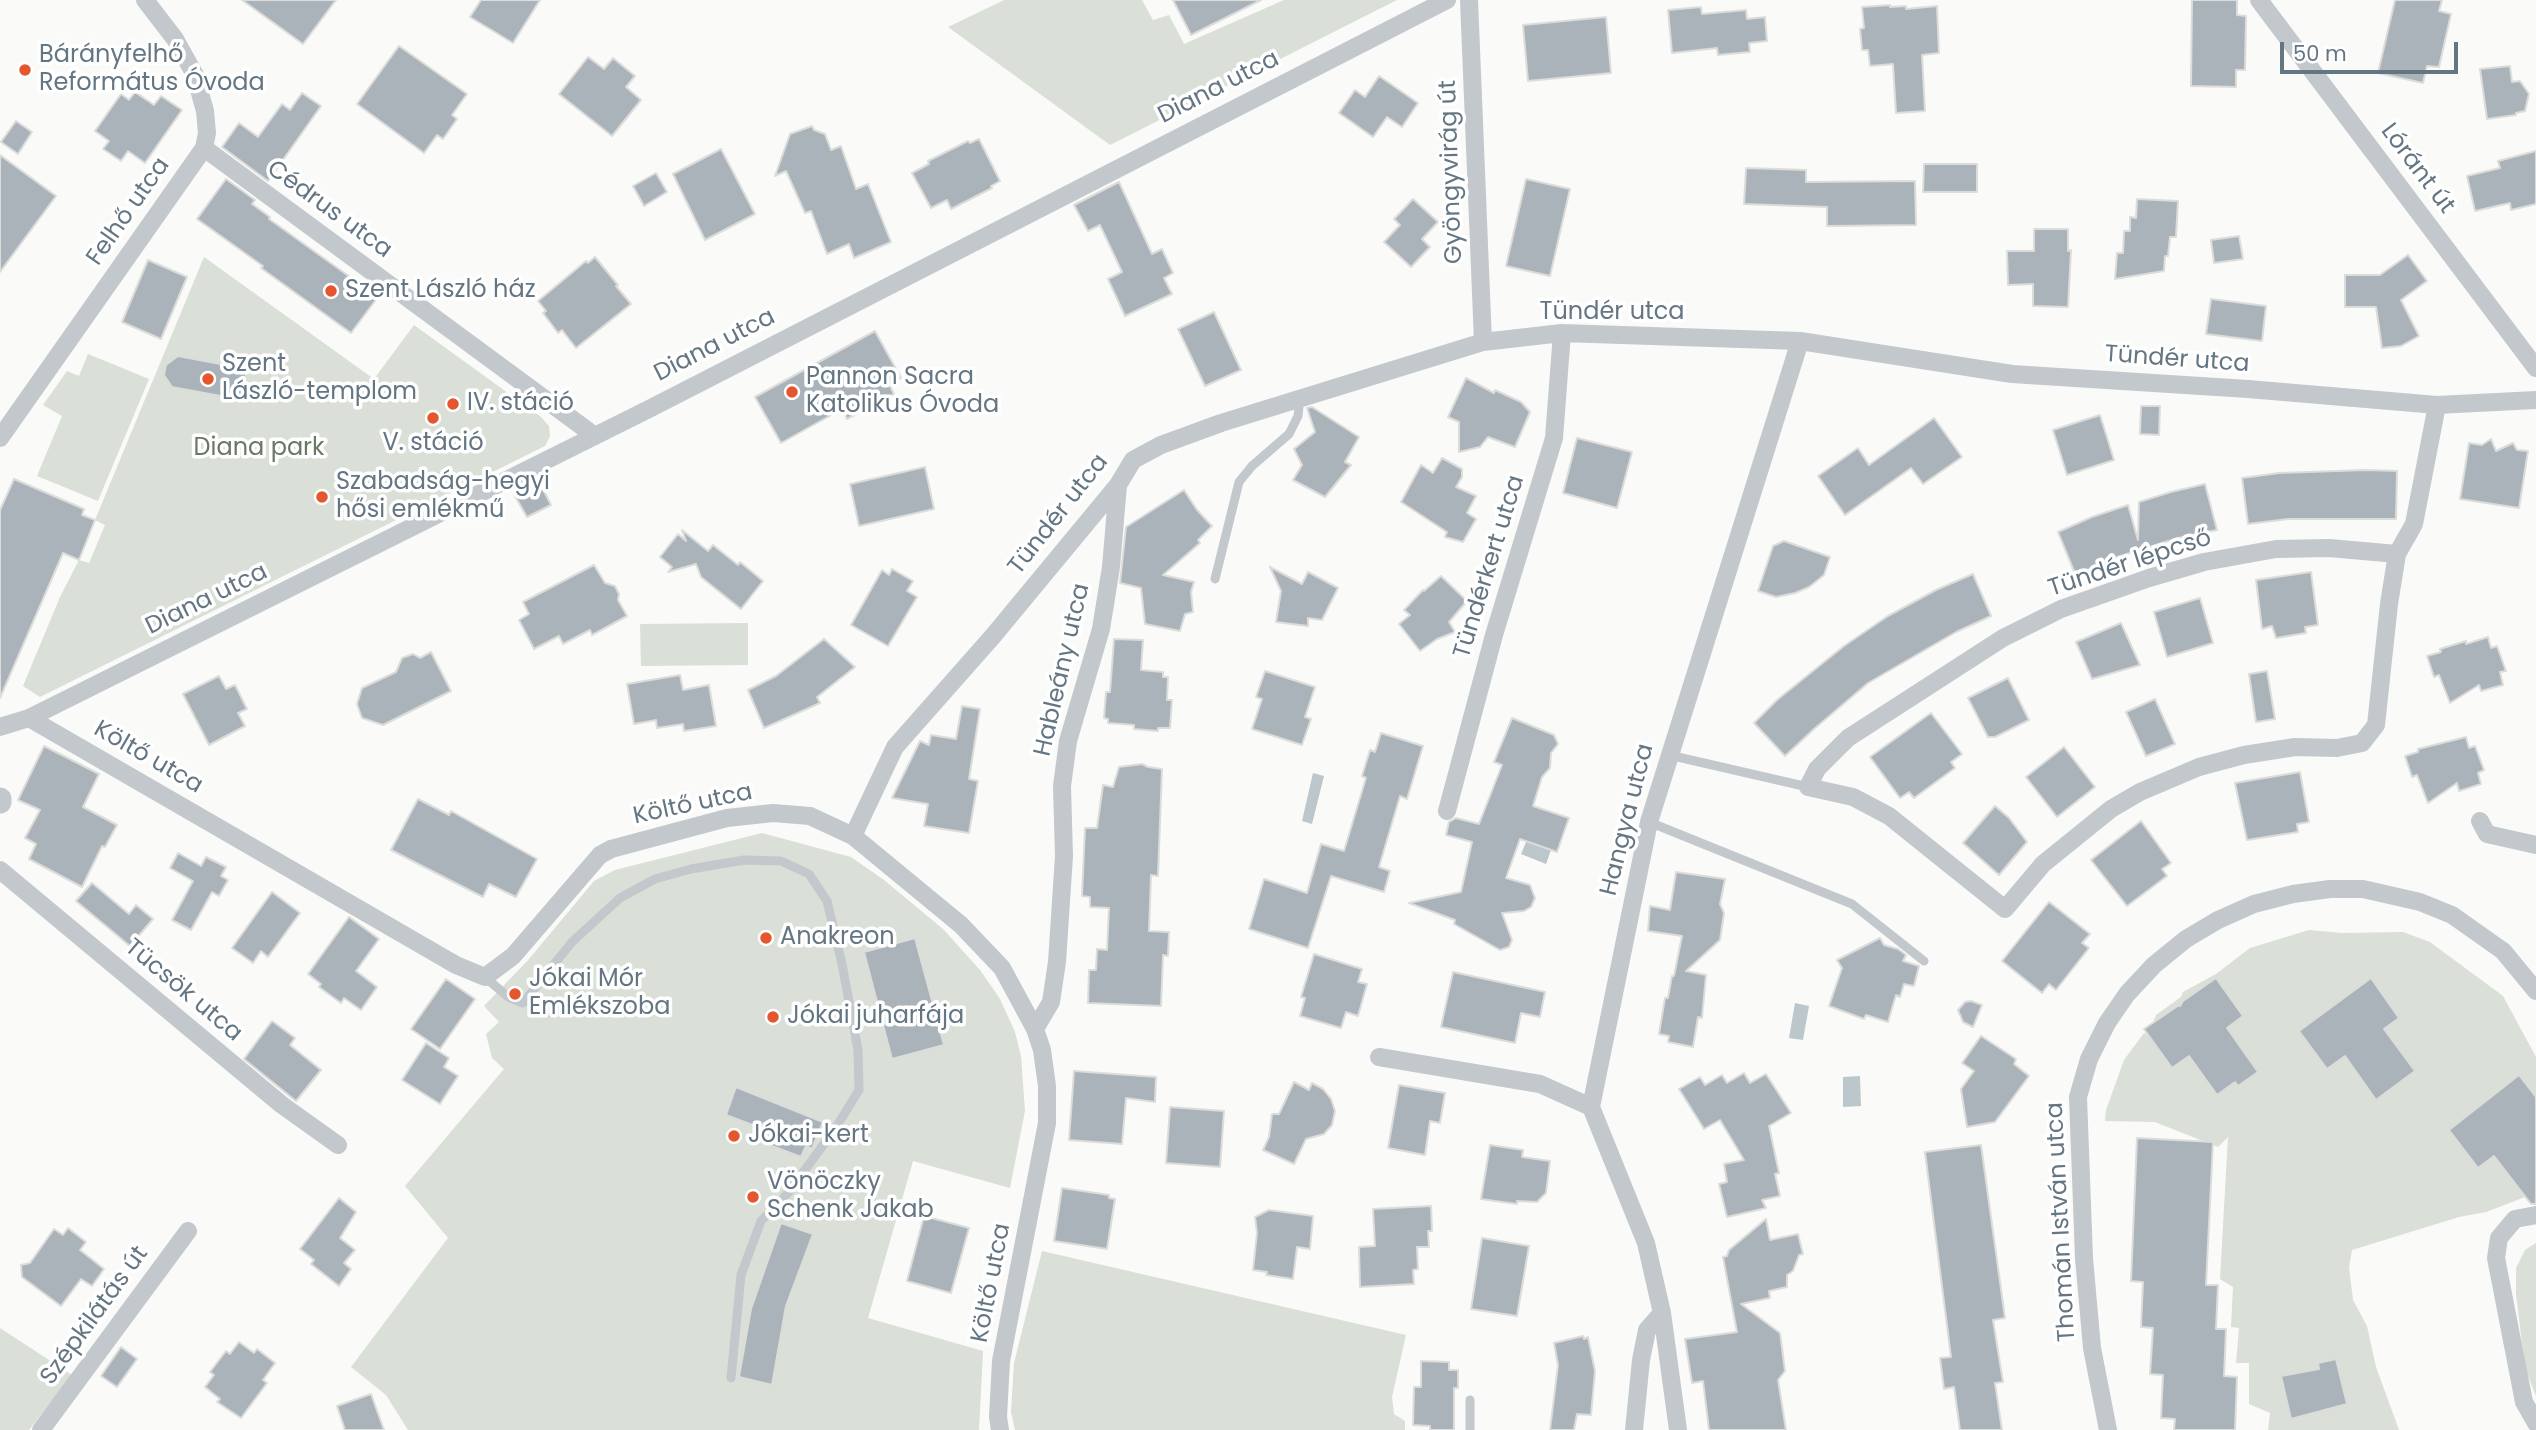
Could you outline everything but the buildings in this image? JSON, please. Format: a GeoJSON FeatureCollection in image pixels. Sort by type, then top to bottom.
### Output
{"type":"FeatureCollection","features":[{"type":"Feature","properties":{"kind":"street","name":"Felhő utca"},"geometry":{"type":"LineString","coordinates":[[0,438],[204,148],[207,133],[205,111],[195,75],[175,39],[145,0]]}},
{"type":"Feature","properties":{"kind":"street","name":"Diana utca"},"geometry":{"type":"LineString","coordinates":[[0,727],[29,718],[595,436],[1447,0]]}},
{"type":"Feature","properties":{"kind":"street","name":"Gyöngyvirág út"},"geometry":{"type":"LineString","coordinates":[[1469,0],[1483,342]]}},
{"type":"Feature","properties":{"kind":"street","name":"Lóránt út"},"geometry":{"type":"LineString","coordinates":[[2259,0],[2536,368]]}},
{"type":"Feature","properties":{"kind":"street","name":"Cédrus utca"},"geometry":{"type":"LineString","coordinates":[[204,148],[595,436]]}},
{"type":"Feature","properties":{"kind":"street","name":"Tündér utca"},"geometry":{"type":"LineString","coordinates":[[853,836],[895,747],[993,636],[1118,485],[1133,460],[1161,444],[1483,342],[1562,333],[1800,341],[2012,374],[2248,389],[2437,405],[2536,400]]}},
{"type":"Feature","properties":{"kind":"street","name":"Tündérkert utca"},"geometry":{"type":"LineString","coordinates":[[1447,811],[1494,635],[1554,438],[1562,333]]}},
{"type":"Feature","properties":{"kind":"street","name":"Hangya utca"},"geometry":{"type":"LineString","coordinates":[[1591,1107],[1649,822],[1800,341]]}},
{"type":"Feature","properties":{"kind":"street"},"geometry":{"type":"LineString","coordinates":[[1808,787],[1853,797],[1889,816],[2005,909],[2043,864],[2111,809],[2140,792],[2199,767],[2244,755],[2295,747],[2337,748],[2362,743],[2376,725],[2398,554],[2414,524],[2437,405]]}},
{"type":"Feature","properties":{"kind":"street","name":"Hableány utca"},"geometry":{"type":"LineString","coordinates":[[1035,1029],[1051,1002],[1057,962],[1064,856],[1062,786],[1068,741],[1101,629],[1111,567],[1118,485]]}},
{"type":"Feature","properties":{"kind":"street","name":"Tündér lépcső"},"geometry":{"type":"LineString","coordinates":[[1808,787],[1817,769],[1847,738],[2003,638],[2061,609],[2204,562],[2276,549],[2329,548],[2398,554]]}},
{"type":"Feature","properties":{"kind":"street","name":"Költő utca"},"geometry":{"type":"LineString","coordinates":[[29,718],[456,965],[485,977],[513,956],[600,855],[611,849],[727,818],[773,813],[810,816],[853,836],[914,884],[1002,968],[1035,1029],[1042,1050],[1047,1086],[1047,1123],[1001,1361],[998,1417],[1000,1430]]}},
{"type":"Feature","properties":{"kind":"street"},"geometry":{"type":"LineString","coordinates":[[2480,821],[2487,834],[2536,845]]}},
{"type":"Feature","properties":{"kind":"street","name":"Tücsök utca"},"geometry":{"type":"LineString","coordinates":[[0,870],[282,1105],[338,1145]]}},
{"type":"Feature","properties":{"kind":"street","name":"Thomán István utca"},"geometry":{"type":"LineString","coordinates":[[2108,1430],[2092,1348],[2084,1258],[2078,1097],[2088,1059],[2107,1023],[2127,994],[2154,965],[2186,939],[2218,920],[2254,904],[2293,894],[2330,889],[2363,889],[2420,902],[2452,915],[2503,951],[2536,991]]}},
{"type":"Feature","properties":{"kind":"street"},"geometry":{"type":"LineString","coordinates":[[1379,1057],[1540,1084],[1591,1107],[1646,1243],[1662,1313],[1678,1430]]}},
{"type":"Feature","properties":{"kind":"street"},"geometry":{"type":"LineString","coordinates":[[2536,1215],[2515,1219],[2499,1238],[2496,1258],[2524,1402],[2536,1423]]}},
{"type":"Feature","properties":{"kind":"street","name":"Szépkilátás út"},"geometry":{"type":"LineString","coordinates":[[41,1430],[188,1231]]}},
{"type":"Feature","properties":{"kind":"street"},"geometry":{"type":"LineString","coordinates":[[1634,1430],[1647,1330],[1662,1313]]}},
{"type":"Feature","properties":{"kind":"lane"},"geometry":{"type":"LineString","coordinates":[[1216,579],[1239,482],[1252,466],[1289,434],[1298,416],[1300,398]]}},
{"type":"Feature","properties":{"kind":"lane"},"geometry":{"type":"LineString","coordinates":[[1669,755],[1808,787]]}},
{"type":"Feature","properties":{"kind":"lane"},"geometry":{"type":"LineString","coordinates":[[1649,822],[1852,904],[1924,961]]}},
{"type":"Feature","properties":{"kind":"lane"},"geometry":{"type":"LineString","coordinates":[[485,977],[508,998],[523,1003],[572,942],[620,898],[655,879],[691,869],[744,860],[781,861],[809,874],[827,901],[858,1051],[859,1090],[835,1129],[788,1193],[761,1221],[741,1275],[730,1378]]}},
{"type":"Feature","properties":{"kind":"lane"},"geometry":{"type":"LineString","coordinates":[[1470,1400],[1470,1430]]}},
{"type":"Feature","properties":{"kind":"green space"},"geometry":{"type":"Polygon","coordinates":[[[1004,0],[1142,0],[1153,20],[1169,15],[1184,44],[1284,0],[1397,0],[1110,145],[948,27],[1004,0]]]}},
{"type":"Feature","properties":{"kind":"green space","name":"Diana park"},"geometry":{"type":"Polygon","coordinates":[[[204,257],[374,379],[414,325],[541,417],[549,426],[550,436],[545,446],[40,697],[23,686],[60,597],[79,560],[89,563],[105,525],[95,520],[204,257]]]}},
{"type":"Feature","properties":{"kind":"green space"},"geometry":{"type":"Polygon","coordinates":[[[88,354],[149,379],[98,501],[37,476],[62,416],[43,405],[67,371],[79,376],[88,354]]]}},
{"type":"Feature","properties":{"kind":"green space"},"geometry":{"type":"Polygon","coordinates":[[[748,623],[748,665],[641,666],[640,624],[748,623]]]}},
{"type":"Feature","properties":{"kind":"green space","name":"Jókai-kert"},"geometry":{"type":"Polygon","coordinates":[[[762,833],[851,857],[884,880],[943,929],[980,970],[1000,999],[1015,1032],[1021,1056],[1025,1111],[1010,1188],[913,1161],[868,1318],[983,1351],[979,1430],[408,1430],[386,1395],[351,1367],[448,1238],[405,1186],[504,1069],[492,1058],[486,1034],[499,1022],[484,1006],[529,959],[594,881],[615,870],[762,833]]]}},
{"type":"Feature","properties":{"kind":"green space"},"geometry":{"type":"Polygon","coordinates":[[[2309,930],[2342,933],[2403,932],[2430,942],[2503,996],[2536,1057],[2536,1196],[2525,1197],[2486,1212],[2459,1217],[2352,1250],[2349,1267],[2353,1300],[2367,1326],[2376,1367],[2399,1430],[2268,1430],[2270,1413],[2249,1404],[2249,1363],[2236,1363],[2239,1328],[2231,1327],[2233,1287],[2220,1279],[2228,1137],[2218,1147],[2155,1122],[2105,1121],[2106,1110],[2124,1060],[2144,1033],[2148,1035],[2156,1015],[2181,997],[2183,992],[2216,974],[2250,948],[2309,930]]]}},
{"type":"Feature","properties":{"kind":"green space"},"geometry":{"type":"Polygon","coordinates":[[[2536,1243],[2536,1396],[2525,1368],[2516,1294],[2516,1268],[2525,1250],[2536,1243]]]}},
{"type":"Feature","properties":{"kind":"green space"},"geometry":{"type":"Polygon","coordinates":[[[1042,1251],[1406,1335],[1392,1397],[1394,1414],[1405,1421],[1405,1430],[1015,1430],[1011,1412],[1014,1363],[1042,1251]]]}},
{"type":"Feature","properties":{"kind":"green space"},"geometry":{"type":"Polygon","coordinates":[[[0,1328],[72,1375],[29,1430],[0,1430],[0,1328]]]}},
{"type":"Feature","properties":{"kind":"shaded area"},"geometry":{"type":"Polygon","coordinates":[[[1313,773],[1324,776],[1312,824],[1302,821],[1313,773]]]}},
{"type":"Feature","properties":{"kind":"shaded area"},"geometry":{"type":"Polygon","coordinates":[[[1527,840],[1551,850],[1546,864],[1521,854],[1527,840]]]}},
{"type":"Feature","properties":{"kind":"shaded area"},"geometry":{"type":"Polygon","coordinates":[[[1795,1003],[1809,1006],[1803,1040],[1789,1038],[1795,1003]]]}},
{"type":"Feature","properties":{"kind":"shaded area"},"geometry":{"type":"Polygon","coordinates":[[[1860,1076],[1861,1106],[1843,1107],[1843,1077],[1860,1076]]]}},
{"type":"Feature","properties":{"kind":"place","name":"Bárányfelhő Református Óvoda"},"geometry":{"type":"Point","coordinates":[25,70]}},
{"type":"Feature","properties":{"kind":"place","name":"Szent László ház"},"geometry":{"type":"Point","coordinates":[331,291]}},
{"type":"Feature","properties":{"kind":"place","name":"Szent László-templom"},"geometry":{"type":"Point","coordinates":[208,379]}},
{"type":"Feature","properties":{"kind":"place","name":"Pannon Sacra Katolikus Óvoda"},"geometry":{"type":"Point","coordinates":[792,392]}},
{"type":"Feature","properties":{"kind":"place","name":"IV. stáció"},"geometry":{"type":"Point","coordinates":[453,404]}},
{"type":"Feature","properties":{"kind":"place","name":"V. stáció"},"geometry":{"type":"Point","coordinates":[433,418]}},
{"type":"Feature","properties":{"kind":"place","name":"Szabadság-hegyi hősi emlékmű"},"geometry":{"type":"Point","coordinates":[322,497]}},
{"type":"Feature","properties":{"kind":"place","name":"Anakreon"},"geometry":{"type":"Point","coordinates":[766,938]}},
{"type":"Feature","properties":{"kind":"place","name":"Jókai Mór Emlékszoba"},"geometry":{"type":"Point","coordinates":[515,994]}},
{"type":"Feature","properties":{"kind":"place","name":"Jókai juharfája"},"geometry":{"type":"Point","coordinates":[773,1017]}},
{"type":"Feature","properties":{"kind":"place","name":"Jókai-kert"},"geometry":{"type":"Point","coordinates":[734,1136]}},
{"type":"Feature","properties":{"kind":"place","name":"Vönöczky Schenk Jakab"},"geometry":{"type":"Point","coordinates":[753,1197]}}]}
